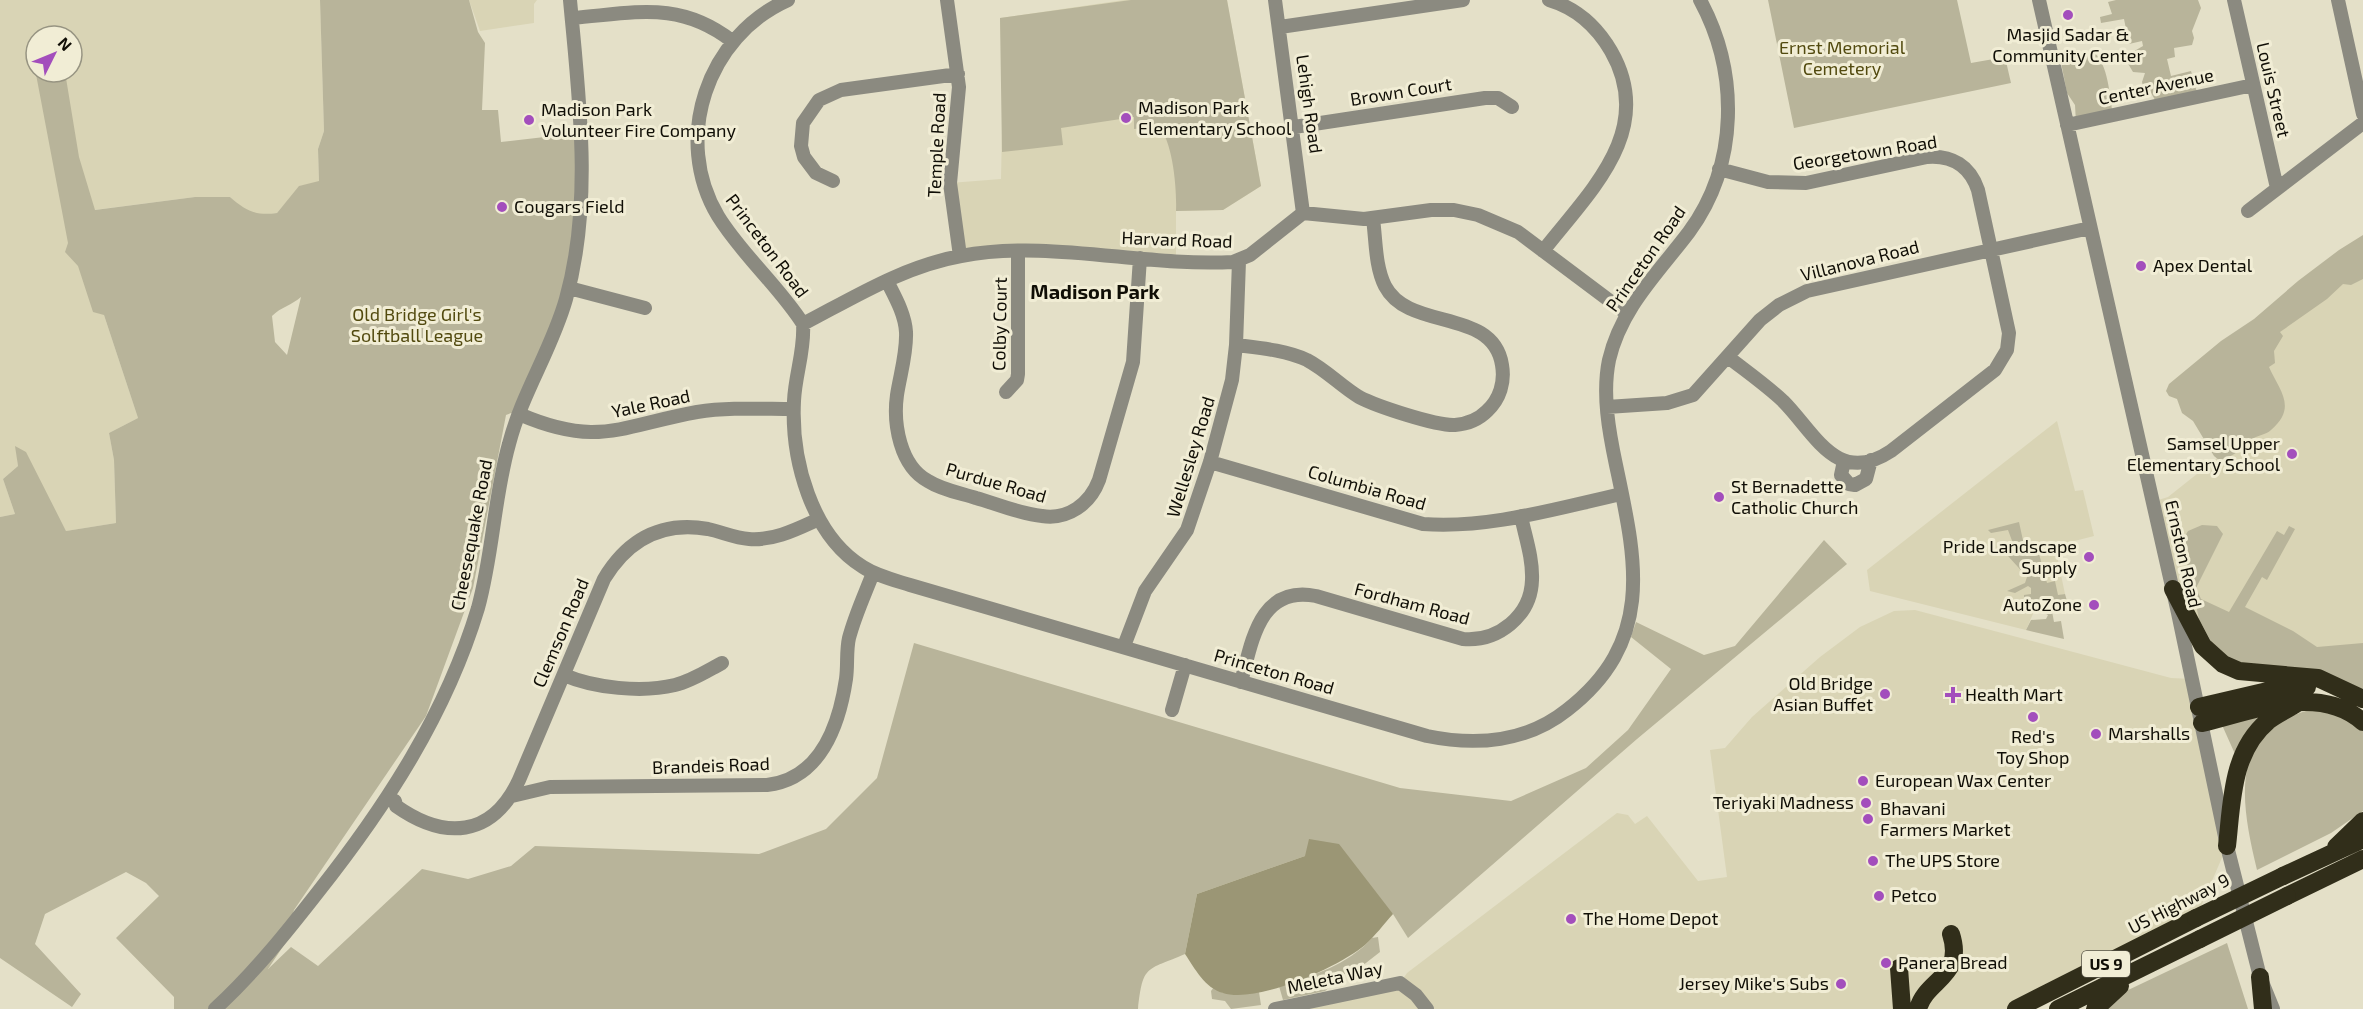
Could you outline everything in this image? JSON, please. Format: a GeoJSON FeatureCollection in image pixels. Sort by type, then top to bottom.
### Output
{"type":"FeatureCollection","features":[{"type":"Feature","properties":{"kind":"highway"},"geometry":{"type":"LineString","coordinates":[[2173,589],[2203,646],[2223,664],[2240,671],[2318,678],[2363,699]]}},
{"type":"Feature","properties":{"kind":"highway"},"geometry":{"type":"LineString","coordinates":[[2200,715],[2289,686],[2339,688]]}},
{"type":"Feature","properties":{"kind":"highway"},"geometry":{"type":"LineString","coordinates":[[2200,715],[2299,702],[2328,703],[2354,714],[2363,722]]}},
{"type":"Feature","properties":{"kind":"highway"},"geometry":{"type":"LineString","coordinates":[[2227,846],[2235,777],[2247,747],[2266,722],[2299,702]]}},
{"type":"Feature","properties":{"kind":"highway"},"geometry":{"type":"LineString","coordinates":[[2330,854],[2363,821]]}},
{"type":"Feature","properties":{"kind":"highway","name":"US Highway 9"},"geometry":{"type":"LineString","coordinates":[[2016,1009],[2196,918],[2363,839]]}},
{"type":"Feature","properties":{"kind":"highway","name":"US 9"},"geometry":{"type":"LineString","coordinates":[[2058,1009],[2363,859]]}},
{"type":"Feature","properties":{"kind":"highway"},"geometry":{"type":"LineString","coordinates":[[1918,1009],[1923,998],[1946,975],[1955,947],[1951,934]]}},
{"type":"Feature","properties":{"kind":"highway"},"geometry":{"type":"LineString","coordinates":[[1899,968],[1902,1009]]}},
{"type":"Feature","properties":{"kind":"highway"},"geometry":{"type":"LineString","coordinates":[[2095,1009],[2137,970]]}},
{"type":"Feature","properties":{"kind":"highway"},"geometry":{"type":"LineString","coordinates":[[2260,977],[2263,1009]]}},
{"type":"Feature","properties":{"kind":"street","name":"Cheesequake Road"},"geometry":{"type":"LineString","coordinates":[[216,1009],[249,978],[351,850],[387,799],[421,743],[479,605],[508,446],[560,317],[569,288],[577,246],[582,200],[570,0]]}},
{"type":"Feature","properties":{"kind":"street","name":"Princeton Road"},"geometry":{"type":"LineString","coordinates":[[788,0],[757,17],[732,41],[713,70],[702,100],[697,142],[700,172],[719,217],[802,324],[794,409],[799,461],[819,519],[839,547],[873,573],[1427,736],[1460,741],[1498,739],[1523,734],[1548,722],[1575,704],[1594,685],[1617,651],[1628,624],[1634,592],[1635,566],[1609,429],[1607,406],[1609,360],[1626,313],[1693,225],[1708,198],[1719,169],[1728,119],[1726,76],[1716,35],[1700,0]]}},
{"type":"Feature","properties":{"kind":"street","name":"Temple Road"},"geometry":{"type":"LineString","coordinates":[[947,0],[958,74],[959,106],[950,194],[960,256]]}},
{"type":"Feature","properties":{"kind":"street","name":"Lehigh Road"},"geometry":{"type":"LineString","coordinates":[[1275,0],[1294,127],[1303,213]]}},
{"type":"Feature","properties":{"kind":"street"},"geometry":{"type":"LineString","coordinates":[[1280,27],[1463,0]]}},
{"type":"Feature","properties":{"kind":"street"},"geometry":{"type":"LineString","coordinates":[[1544,251],[1611,162],[1623,133],[1626,112],[1623,79],[1605,41],[1583,17],[1550,0]]}},
{"type":"Feature","properties":{"kind":"street","name":"Ernston Road"},"geometry":{"type":"LineString","coordinates":[[2039,0],[2173,589],[2227,846],[2260,977],[2273,1009]]}},
{"type":"Feature","properties":{"kind":"street","name":"Louis Street"},"geometry":{"type":"LineString","coordinates":[[2234,0],[2277,188]]}},
{"type":"Feature","properties":{"kind":"street"},"geometry":{"type":"LineString","coordinates":[[2338,0],[2363,114]]}},
{"type":"Feature","properties":{"kind":"street"},"geometry":{"type":"LineString","coordinates":[[572,18],[676,12],[705,21],[732,41]]}},
{"type":"Feature","properties":{"kind":"street"},"geometry":{"type":"LineString","coordinates":[[833,181],[816,173],[804,157],[801,146],[803,123],[819,100],[841,90],[958,74]]}},
{"type":"Feature","properties":{"kind":"street","name":"Center Avenue"},"geometry":{"type":"LineString","coordinates":[[2067,125],[2253,85]]}},
{"type":"Feature","properties":{"kind":"street","name":"Brown Court"},"geometry":{"type":"LineString","coordinates":[[1294,127],[1485,98],[1497,98],[1512,107]]}},
{"type":"Feature","properties":{"kind":"street"},"geometry":{"type":"LineString","coordinates":[[2248,211],[2363,123]]}},
{"type":"Feature","properties":{"kind":"street","name":"Georgetown Road"},"geometry":{"type":"LineString","coordinates":[[1719,169],[1768,182],[1806,183],[1927,157],[1946,157],[1965,167],[1974,179],[2010,333],[2005,356],[1990,374],[1891,451],[1871,460]]}},
{"type":"Feature","properties":{"kind":"street"},"geometry":{"type":"LineString","coordinates":[[1303,213],[1373,219],[1423,211],[1469,213],[1509,227],[1626,313]]}},
{"type":"Feature","properties":{"kind":"street","name":"Harvard Road"},"geometry":{"type":"LineString","coordinates":[[802,324],[887,281],[927,264],[960,256],[1018,251],[1239,261],[1303,213]]}},
{"type":"Feature","properties":{"kind":"street"},"geometry":{"type":"LineString","coordinates":[[1236,345],[1290,354],[1320,368],[1366,400],[1440,423],[1459,425],[1487,411],[1497,399],[1502,384],[1503,366],[1496,348],[1477,330],[1414,312],[1396,300],[1385,286],[1380,270],[1373,219]]}},
{"type":"Feature","properties":{"kind":"street","name":"Villanova Road"},"geometry":{"type":"LineString","coordinates":[[1607,406],[1667,403],[1687,399],[1705,385],[1746,334],[1769,312],[1788,299],[1807,291],[2090,228]]}},
{"type":"Feature","properties":{"kind":"street","name":"Colby Court"},"geometry":{"type":"LineString","coordinates":[[1006,392],[1017,380],[1018,374],[1018,251]]}},
{"type":"Feature","properties":{"kind":"street","name":"Purdue Road"},"geometry":{"type":"LineString","coordinates":[[887,281],[905,324],[905,342],[896,412],[901,446],[912,467],[923,478],[942,488],[1037,516],[1055,516],[1082,506],[1099,480],[1133,362],[1140,258]]}},
{"type":"Feature","properties":{"kind":"street","name":"Wellesley Road"},"geometry":{"type":"LineString","coordinates":[[1124,646],[1146,591],[1187,530],[1210,462],[1228,395],[1236,345],[1239,261]]}},
{"type":"Feature","properties":{"kind":"street"},"geometry":{"type":"LineString","coordinates":[[569,288],[645,308]]}},
{"type":"Feature","properties":{"kind":"street"},"geometry":{"type":"LineString","coordinates":[[1728,357],[1780,398],[1824,449],[1844,461],[1858,463],[1871,460],[1868,476],[1861,484],[1849,483],[1841,476],[1844,461]]}},
{"type":"Feature","properties":{"kind":"street","name":"Yale Road"},"geometry":{"type":"LineString","coordinates":[[519,414],[556,429],[587,434],[612,432],[708,411],[794,409]]}},
{"type":"Feature","properties":{"kind":"street","name":"Columbia Road"},"geometry":{"type":"LineString","coordinates":[[1210,462],[1423,524],[1454,526],[1521,516],[1622,494]]}},
{"type":"Feature","properties":{"kind":"street","name":"Fordham Road"},"geometry":{"type":"LineString","coordinates":[[1241,682],[1260,619],[1277,602],[1294,596],[1316,596],[1463,639],[1482,638],[1503,630],[1520,615],[1532,588],[1531,561],[1521,516]]}},
{"type":"Feature","properties":{"kind":"street","name":"Clemson Road"},"geometry":{"type":"LineString","coordinates":[[395,801],[396,806],[421,823],[453,829],[469,826],[488,818],[512,796],[603,579],[614,562],[643,538],[658,530],[679,527],[706,529],[749,539],[775,537],[819,519]]}},
{"type":"Feature","properties":{"kind":"street","name":"Brandeis Road"},"geometry":{"type":"LineString","coordinates":[[512,796],[550,787],[761,785],[779,783],[797,775],[819,756],[831,737],[846,681],[851,632],[873,573]]}},
{"type":"Feature","properties":{"kind":"street"},"geometry":{"type":"LineString","coordinates":[[564,675],[599,687],[668,686],[693,678],[722,663]]}},
{"type":"Feature","properties":{"kind":"street"},"geometry":{"type":"LineString","coordinates":[[1172,710],[1185,665]]}},
{"type":"Feature","properties":{"kind":"street","name":"Meleta Way"},"geometry":{"type":"LineString","coordinates":[[1275,1009],[1400,983],[1416,995],[1427,1009]]}},
{"type":"Feature","properties":{"kind":"shaded area"},"geometry":{"type":"Polygon","coordinates":[[[0,0],[320,0],[324,131],[318,149],[319,182],[300,186],[277,213],[260,216],[241,207],[230,197],[195,197],[94,210],[104,315],[138,418],[109,433],[114,460],[116,523],[66,531],[16,447],[18,466],[3,479],[15,514],[0,517],[0,0]]]}},
{"type":"Feature","properties":{"kind":"shaded area"},"geometry":{"type":"Polygon","coordinates":[[[469,0],[537,0],[534,4],[534,23],[480,31],[469,0]]]}},
{"type":"Feature","properties":{"kind":"shaded area","name":"Madison Park Elementary School"},"geometry":{"type":"Polygon","coordinates":[[[1124,0],[1227,0],[1261,186],[1223,210],[1176,211],[1176,260],[960,256],[950,183],[1001,179],[1003,83],[1000,18],[1124,0]]]}},
{"type":"Feature","properties":{"kind":"shaded area","name":"Samsel Upper Elementary School"},"geometry":{"type":"Polygon","coordinates":[[[2363,254],[2363,671],[2189,621],[2152,502],[2168,497],[2275,412],[2262,359],[2262,331],[2363,254]]]}},
{"type":"Feature","properties":{"kind":"shaded area"},"geometry":{"type":"Polygon","coordinates":[[[2057,421],[2075,491],[2083,490],[2094,536],[2055,546],[2065,594],[2039,600],[2026,630],[1870,591],[1867,570],[2057,421]]]}},
{"type":"Feature","properties":{"kind":"shaded area"},"geometry":{"type":"Polygon","coordinates":[[[1915,610],[2171,678],[2192,679],[2227,846],[2196,918],[2016,1009],[1275,1009],[1400,983],[1407,973],[1617,813],[1628,815],[1635,824],[1647,816],[1698,881],[1727,877],[1710,750],[1725,748],[1752,717],[1820,657],[1860,627],[1894,611],[1915,610]]]}},
{"type":"Feature","properties":{"kind":"shaded area"},"geometry":{"type":"Polygon","coordinates":[[[1309,839],[1339,844],[1393,914],[1365,945],[1318,973],[1256,993],[1238,995],[1217,991],[1201,977],[1185,954],[1197,894],[1305,856],[1309,839]]]}},
{"type":"Feature","properties":{"kind":"green space","name":"Old Bridge Girl's Solftball League"},"geometry":{"type":"Polygon","coordinates":[[[320,0],[469,0],[478,32],[485,43],[482,110],[498,110],[501,142],[579,133],[572,274],[519,414],[506,415],[473,588],[426,716],[294,910],[284,945],[268,969],[291,947],[318,966],[422,869],[468,879],[511,866],[535,846],[759,854],[826,829],[877,778],[914,643],[1400,788],[1511,801],[1586,768],[1628,730],[1671,669],[1631,637],[1636,622],[1704,655],[1735,646],[1824,540],[1847,564],[1637,739],[1408,938],[1393,914],[1305,856],[1197,894],[1185,954],[1149,971],[1142,984],[1138,1009],[174,1009],[174,997],[116,938],[159,896],[146,883],[126,872],[45,914],[35,944],[81,994],[72,1007],[0,958],[0,517],[15,514],[3,479],[18,466],[15,446],[26,452],[66,531],[116,523],[114,460],[109,433],[138,418],[104,315],[93,312],[78,266],[65,252],[68,243],[38,84],[67,84],[79,157],[95,210],[195,197],[230,197],[252,211],[263,214],[277,213],[299,186],[319,181],[318,149],[324,131],[320,0]],[[301,297],[272,316],[275,342],[287,355],[301,297]]]}},
{"type":"Feature","properties":{"kind":"green space"},"geometry":{"type":"Polygon","coordinates":[[[1131,0],[1227,0],[1261,186],[1223,210],[1176,211],[1171,154],[1163,133],[1158,126],[1134,129],[1134,117],[1061,128],[1063,145],[1002,152],[1000,18],[1131,0]]]}},
{"type":"Feature","properties":{"kind":"green space","name":"Ernst Memorial Cemetery"},"geometry":{"type":"Polygon","coordinates":[[[1768,0],[1957,0],[1971,63],[2005,57],[2011,83],[1794,128],[1768,0]]]}},
{"type":"Feature","properties":{"kind":"green space"},"geometry":{"type":"Polygon","coordinates":[[[2116,0],[2198,0],[2201,8],[2192,31],[2194,38],[2192,45],[2174,48],[2175,57],[2167,59],[2171,76],[2191,71],[2198,96],[2158,105],[2151,93],[2145,94],[2142,82],[2145,73],[2133,72],[2124,57],[2143,46],[2142,41],[2129,44],[2124,19],[2101,23],[2100,17],[2112,14],[2108,2],[2116,0]]]}},
{"type":"Feature","properties":{"kind":"green space"},"geometry":{"type":"Polygon","coordinates":[[[2093,51],[2105,72],[2113,115],[2076,123],[2075,105],[2067,93],[2060,57],[2093,51]]]}},
{"type":"Feature","properties":{"kind":"green space"},"geometry":{"type":"Polygon","coordinates":[[[2363,235],[2363,279],[2351,285],[2343,284],[2327,299],[2280,332],[2283,336],[2274,351],[2275,363],[2269,367],[2284,398],[2285,406],[2279,422],[2269,432],[2253,438],[2240,450],[2219,460],[2214,456],[2193,421],[2182,413],[2177,399],[2169,396],[2166,391],[2169,384],[2221,341],[2254,319],[2298,281],[2363,235]]]}},
{"type":"Feature","properties":{"kind":"green space"},"geometry":{"type":"Polygon","coordinates":[[[2019,522],[2024,545],[2036,543],[2047,583],[2055,581],[2058,595],[2065,594],[2067,601],[2051,606],[2054,622],[2061,621],[2064,639],[2026,630],[2031,620],[2046,619],[2048,615],[2024,602],[2024,595],[2031,594],[2031,588],[2028,586],[2015,593],[2007,591],[2025,583],[2027,577],[2008,556],[2014,546],[2008,530],[1991,533],[1988,530],[2019,522]]]}},
{"type":"Feature","properties":{"kind":"green space"},"geometry":{"type":"Polygon","coordinates":[[[2202,525],[2217,526],[2223,534],[2196,588],[2201,599],[2229,612],[2277,531],[2284,535],[2289,526],[2295,529],[2267,580],[2262,577],[2245,607],[2293,631],[2317,647],[2363,643],[2363,699],[2223,664],[2199,619],[2182,541],[2188,531],[2202,525]]]}},
{"type":"Feature","properties":{"kind":"green space"},"geometry":{"type":"Polygon","coordinates":[[[2319,708],[2343,714],[2363,731],[2363,811],[2331,833],[2257,870],[2247,817],[2245,792],[2247,769],[2254,748],[2268,730],[2289,717],[2319,708]]]}},
{"type":"Feature","properties":{"kind":"green space"},"geometry":{"type":"Polygon","coordinates":[[[2272,712],[2235,754],[2222,725],[2272,712]]]}},
{"type":"Feature","properties":{"kind":"green space"},"geometry":{"type":"Polygon","coordinates":[[[1378,937],[1380,952],[1362,966],[1347,972],[1325,991],[1283,1000],[1279,986],[1329,968],[1352,955],[1372,938],[1378,937]]]}},
{"type":"Feature","properties":{"kind":"green space"},"geometry":{"type":"Polygon","coordinates":[[[2227,943],[2248,1009],[2104,1009],[2124,992],[2227,943]]]}},
{"type":"Feature","properties":{"kind":"green space"},"geometry":{"type":"Polygon","coordinates":[[[1214,987],[1223,993],[1259,992],[1261,1005],[1231,1009],[1225,1001],[1212,999],[1211,991],[1214,987]]]}},
{"type":"Feature","properties":{"kind":"place","name":"Masjid Sadar & Community Center"},"geometry":{"type":"Point","coordinates":[2068,15]}},
{"type":"Feature","properties":{"kind":"place","name":"Madison Park Elementary School"},"geometry":{"type":"Point","coordinates":[1126,118]}},
{"type":"Feature","properties":{"kind":"place","name":"Madison Park Volunteer Fire Company"},"geometry":{"type":"Point","coordinates":[529,120]}},
{"type":"Feature","properties":{"kind":"place","name":"Cougars Field"},"geometry":{"type":"Point","coordinates":[502,207]}},
{"type":"Feature","properties":{"kind":"place","name":"Apex Dental"},"geometry":{"type":"Point","coordinates":[2141,266]}},
{"type":"Feature","properties":{"kind":"place","name":"Samsel Upper Elementary School"},"geometry":{"type":"Point","coordinates":[2292,454]}},
{"type":"Feature","properties":{"kind":"place","name":"St Bernadette Catholic Church"},"geometry":{"type":"Point","coordinates":[1719,497]}},
{"type":"Feature","properties":{"kind":"place","name":"Pride Landscape Supply"},"geometry":{"type":"Point","coordinates":[2089,557]}},
{"type":"Feature","properties":{"kind":"place","name":"AutoZone"},"geometry":{"type":"Point","coordinates":[2094,605]}},
{"type":"Feature","properties":{"kind":"place","name":"Old Bridge Asian Buffet"},"geometry":{"type":"Point","coordinates":[1885,694]}},
{"type":"Feature","properties":{"kind":"place","name":"Health Mart"},"geometry":{"type":"Point","coordinates":[1953,695]}},
{"type":"Feature","properties":{"kind":"place","name":"Red's Toy Shop"},"geometry":{"type":"Point","coordinates":[2033,717]}},
{"type":"Feature","properties":{"kind":"place","name":"Marshalls"},"geometry":{"type":"Point","coordinates":[2096,734]}},
{"type":"Feature","properties":{"kind":"place","name":"European Wax Center"},"geometry":{"type":"Point","coordinates":[1863,781]}},
{"type":"Feature","properties":{"kind":"place","name":"Teriyaki Madness"},"geometry":{"type":"Point","coordinates":[1866,803]}},
{"type":"Feature","properties":{"kind":"place","name":"Bhavani Farmers Market"},"geometry":{"type":"Point","coordinates":[1868,819]}},
{"type":"Feature","properties":{"kind":"place","name":"The UPS Store"},"geometry":{"type":"Point","coordinates":[1873,861]}},
{"type":"Feature","properties":{"kind":"place","name":"Petco"},"geometry":{"type":"Point","coordinates":[1879,896]}},
{"type":"Feature","properties":{"kind":"place","name":"The Home Depot"},"geometry":{"type":"Point","coordinates":[1571,919]}},
{"type":"Feature","properties":{"kind":"place","name":"Panera Bread"},"geometry":{"type":"Point","coordinates":[1886,963]}},
{"type":"Feature","properties":{"kind":"place","name":"Jersey Mike's Subs"},"geometry":{"type":"Point","coordinates":[1841,984]}},
{"type":"Feature","properties":{"kind":"district","name":"Madison Park"},"geometry":{"type":"Point","coordinates":[1095,292]}}]}
